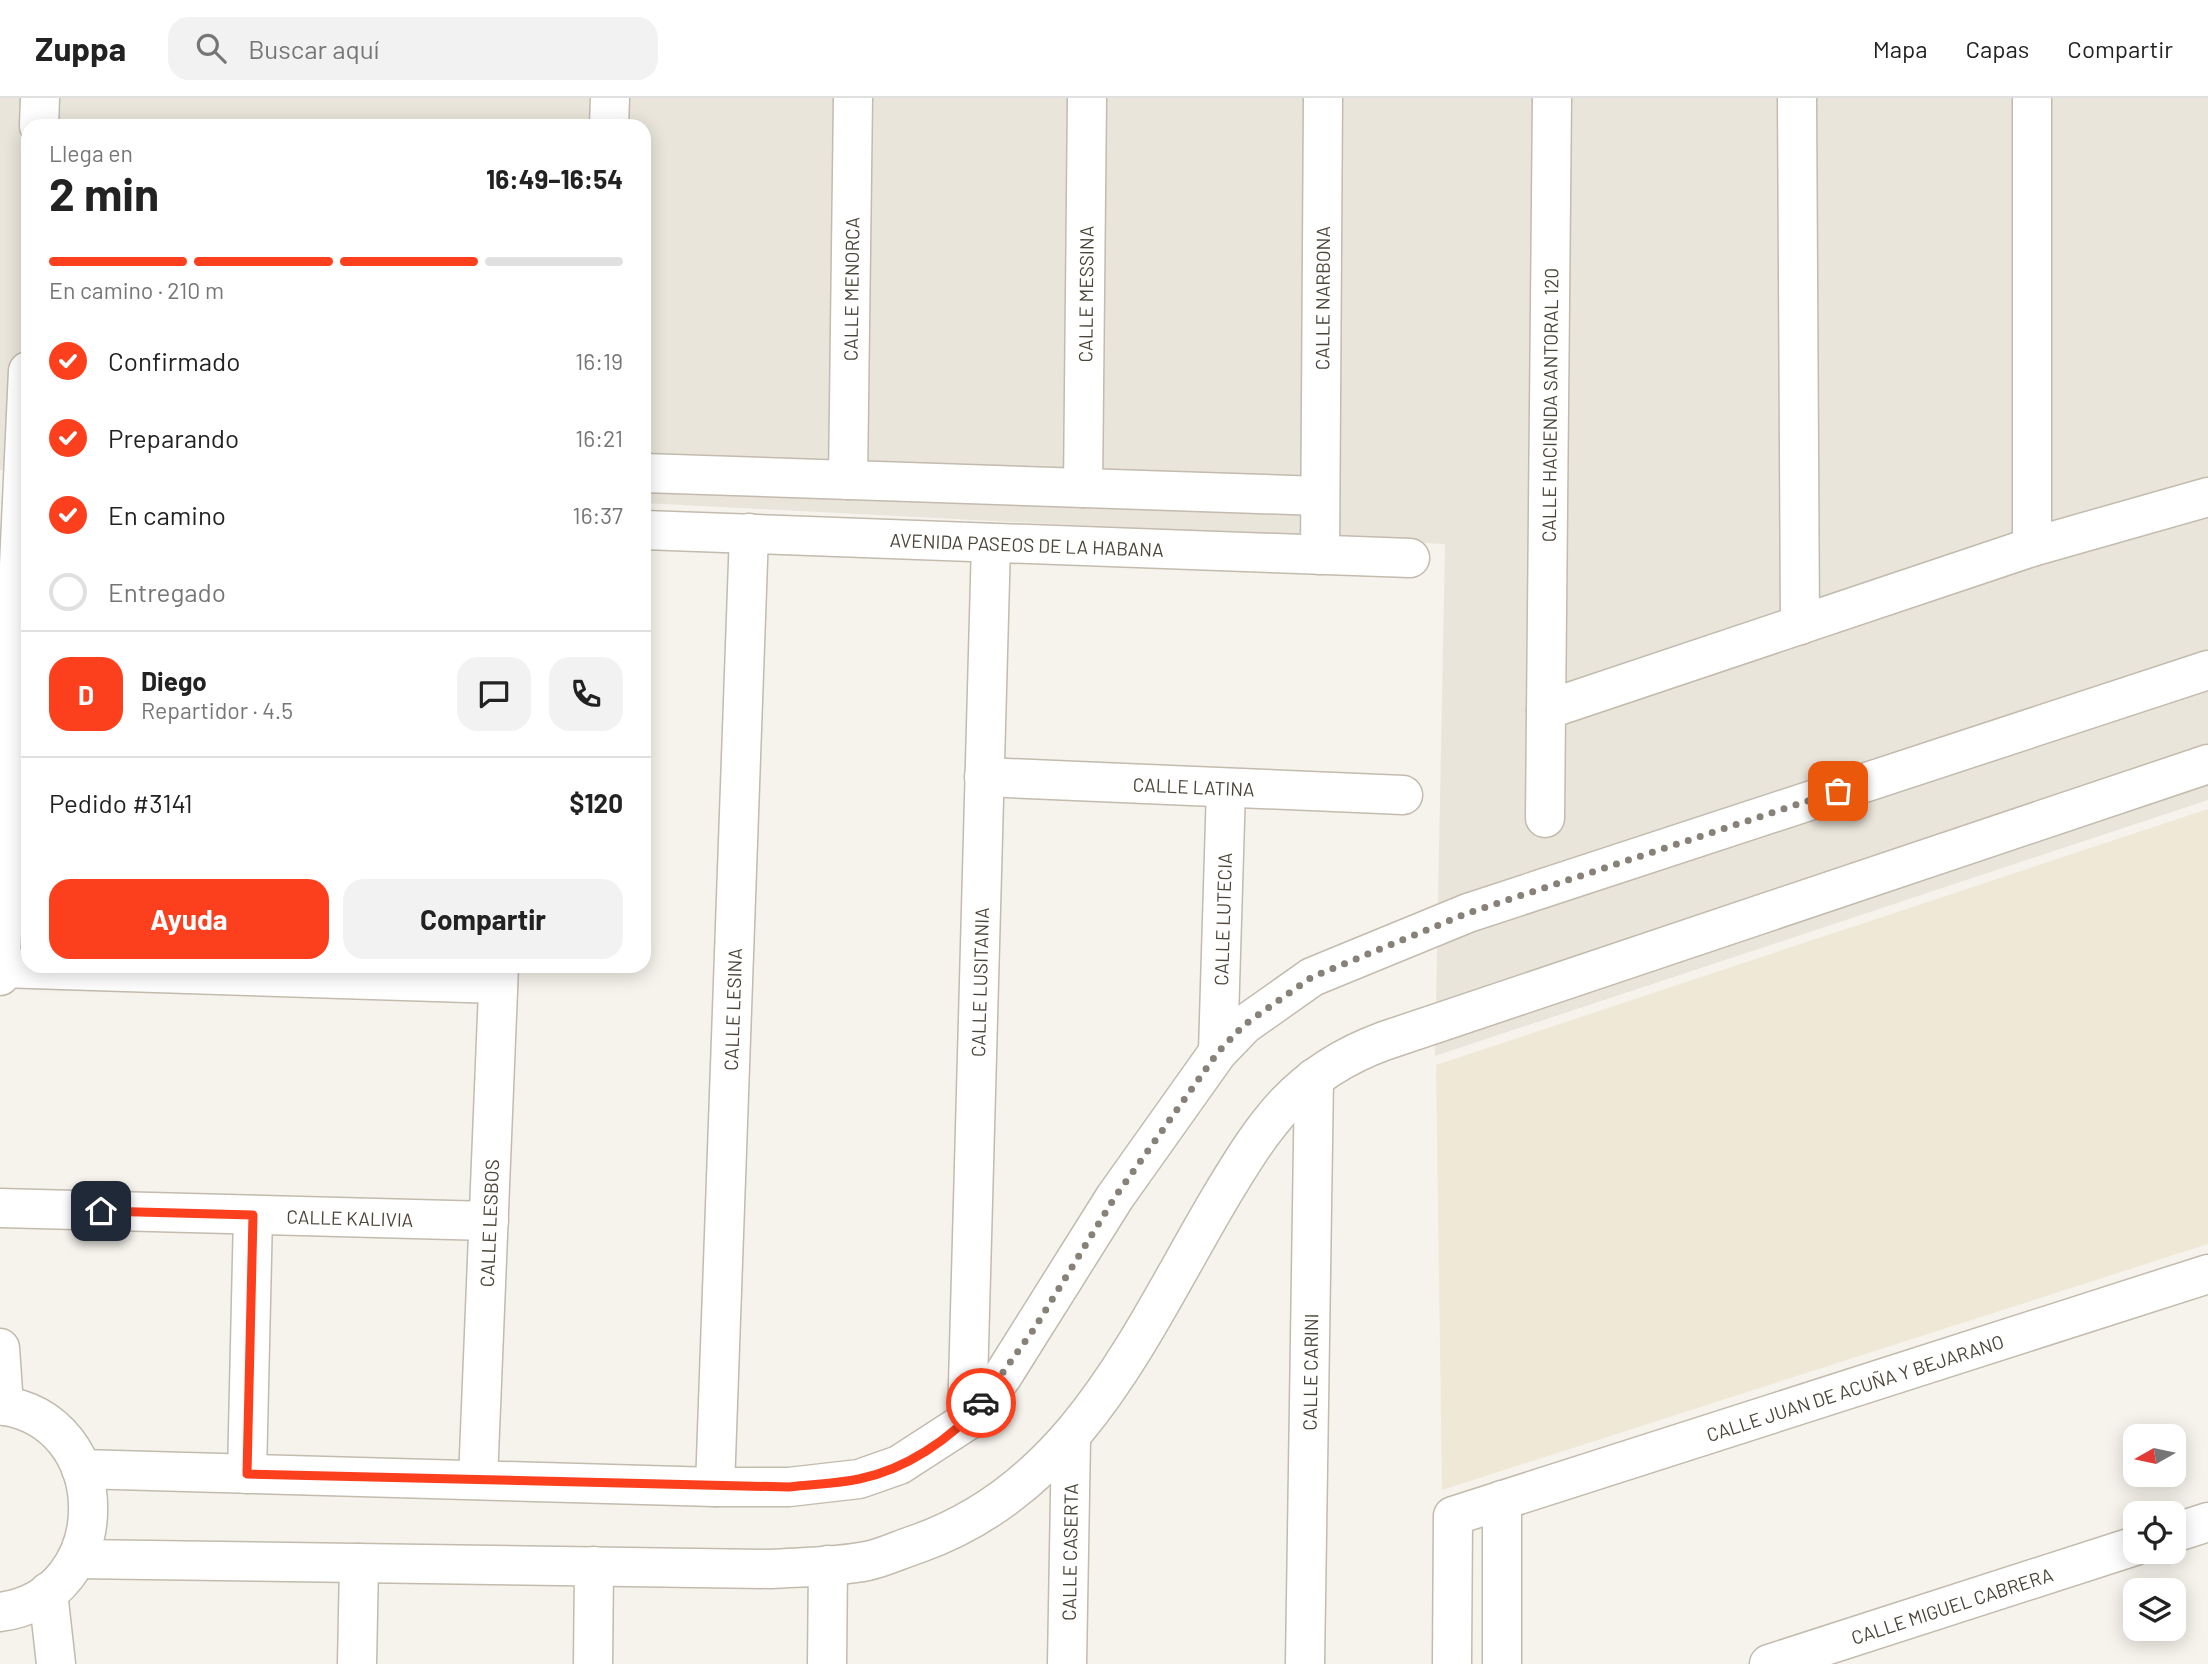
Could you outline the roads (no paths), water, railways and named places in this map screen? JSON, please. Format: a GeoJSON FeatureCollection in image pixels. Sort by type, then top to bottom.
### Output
{"type":"FeatureCollection","features":[{"type":"Feature","properties":{"kind":"street"},"geometry":{"type":"LineString","coordinates":[[39,119],[40,98]]}},
{"type":"Feature","properties":{"kind":"street"},"geometry":{"type":"LineString","coordinates":[[610,98],[610,119]]}},
{"type":"Feature","properties":{"kind":"street","name":"CALLE MENORCA"},"geometry":{"type":"LineString","coordinates":[[848,480],[853,98]]}},
{"type":"Feature","properties":{"kind":"street","name":"CALLE MESSINA"},"geometry":{"type":"LineString","coordinates":[[1083,488],[1087,98]]}},
{"type":"Feature","properties":{"kind":"street","name":"CALLE NARBONA"},"geometry":{"type":"LineString","coordinates":[[1320,555],[1323,98]]}},
{"type":"Feature","properties":{"kind":"street","name":"CALLE HACIENDA SANTORAL 120"},"geometry":{"type":"LineString","coordinates":[[1545,818],[1552,98]]}},
{"type":"Feature","properties":{"kind":"street"},"geometry":{"type":"LineString","coordinates":[[1797,98],[1800,625]]}},
{"type":"Feature","properties":{"kind":"street"},"geometry":{"type":"LineString","coordinates":[[2032,98],[2032,547]]}},
{"type":"Feature","properties":{"kind":"street"},"geometry":{"type":"LineString","coordinates":[[651,473],[1320,496]]}},
{"type":"Feature","properties":{"kind":"street"},"geometry":{"type":"LineString","coordinates":[[1546,710],[2032,547],[2208,498]]}},
{"type":"Feature","properties":{"kind":"street","name":"AVENIDA PASEOS DE LA HABANA"},"geometry":{"type":"LineString","coordinates":[[651,530],[1410,558]]}},
{"type":"Feature","properties":{"kind":"street","name":"CALLE LESINA"},"geometry":{"type":"LineString","coordinates":[[715,1487],[749,533]]}},
{"type":"Feature","properties":{"kind":"street","name":"CALLE LUSITANIA"},"geometry":{"type":"LineString","coordinates":[[967,1421],[991,542]]}},
{"type":"Feature","properties":{"kind":"street"},"geometry":{"type":"LineString","coordinates":[[81,1469],[789,1487],[859,1479],[900,1465],[967,1421],[1002,1377],[1115,1197],[1218,1052],[1244,1025],[1312,977],[1468,913],[2208,670]]}},
{"type":"Feature","properties":{"kind":"street"},"geometry":{"type":"LineString","coordinates":[[0,976],[20,735],[21,689]]}},
{"type":"Feature","properties":{"kind":"street"},"geometry":{"type":"LineString","coordinates":[[77,1559],[771,1569],[868,1561],[952,1532],[1034,1476],[1071,1439],[1134,1350],[1253,1143],[1288,1098],[1314,1078],[1384,1041],[2208,764]]}},
{"type":"Feature","properties":{"kind":"street","name":"CALLE LATINA"},"geometry":{"type":"LineString","coordinates":[[984,777],[1403,795]]}},
{"type":"Feature","properties":{"kind":"street","name":"CALLE LUTECIA"},"geometry":{"type":"LineString","coordinates":[[1218,1052],[1226,788]]}},
{"type":"Feature","properties":{"kind":"street"},"geometry":{"type":"LineString","coordinates":[[0,968],[21,968]]}},
{"type":"Feature","properties":{"kind":"street"},"geometry":{"type":"LineString","coordinates":[[356,973],[498,975]]}},
{"type":"Feature","properties":{"kind":"street","name":"CALLE LESBOS"},"geometry":{"type":"LineString","coordinates":[[478,1480],[498,975]]}},
{"type":"Feature","properties":{"kind":"street","name":"CALLE CARINI"},"geometry":{"type":"LineString","coordinates":[[1304,1664],[1314,1078]]}},
{"type":"Feature","properties":{"kind":"street","name":"CALLE KALIVIA"},"geometry":{"type":"LineString","coordinates":[[0,1208],[489,1221]]}},
{"type":"Feature","properties":{"kind":"street"},"geometry":{"type":"LineString","coordinates":[[247,1474],[253,1215]]}},
{"type":"Feature","properties":{"kind":"street","name":"CALLE JUAN DE ACUÑA Y BEJARANO"},"geometry":{"type":"LineString","coordinates":[[1452,1664],[1453,1516],[2208,1274]]}},
{"type":"Feature","properties":{"kind":"street"},"geometry":{"type":"LineString","coordinates":[[0,1348],[2,1406],[34,1416],[60,1435],[81,1469],[87,1485],[90,1511],[86,1535],[77,1559],[58,1584],[36,1600],[0,1612]]}},
{"type":"Feature","properties":{"kind":"street","name":"CALLE CASERTA"},"geometry":{"type":"LineString","coordinates":[[1068,1664],[1071,1439]]}},
{"type":"Feature","properties":{"kind":"street"},"geometry":{"type":"LineString","coordinates":[[1502,1500],[1502,1664]]}},
{"type":"Feature","properties":{"kind":"street"},"geometry":{"type":"LineString","coordinates":[[2186,1529],[2208,1522]]}},
{"type":"Feature","properties":{"kind":"street","name":"CALLE MIGUEL CABRERA"},"geometry":{"type":"LineString","coordinates":[[1769,1664],[2123,1550]]}},
{"type":"Feature","properties":{"kind":"street"},"geometry":{"type":"LineString","coordinates":[[357,1664],[359,1563]]}},
{"type":"Feature","properties":{"kind":"street"},"geometry":{"type":"LineString","coordinates":[[827,1664],[828,1565]]}},
{"type":"Feature","properties":{"kind":"street"},"geometry":{"type":"LineString","coordinates":[[593,1664],[594,1566]]}},
{"type":"Feature","properties":{"kind":"street"},"geometry":{"type":"LineString","coordinates":[[48,1592],[55,1664]]}}]}
